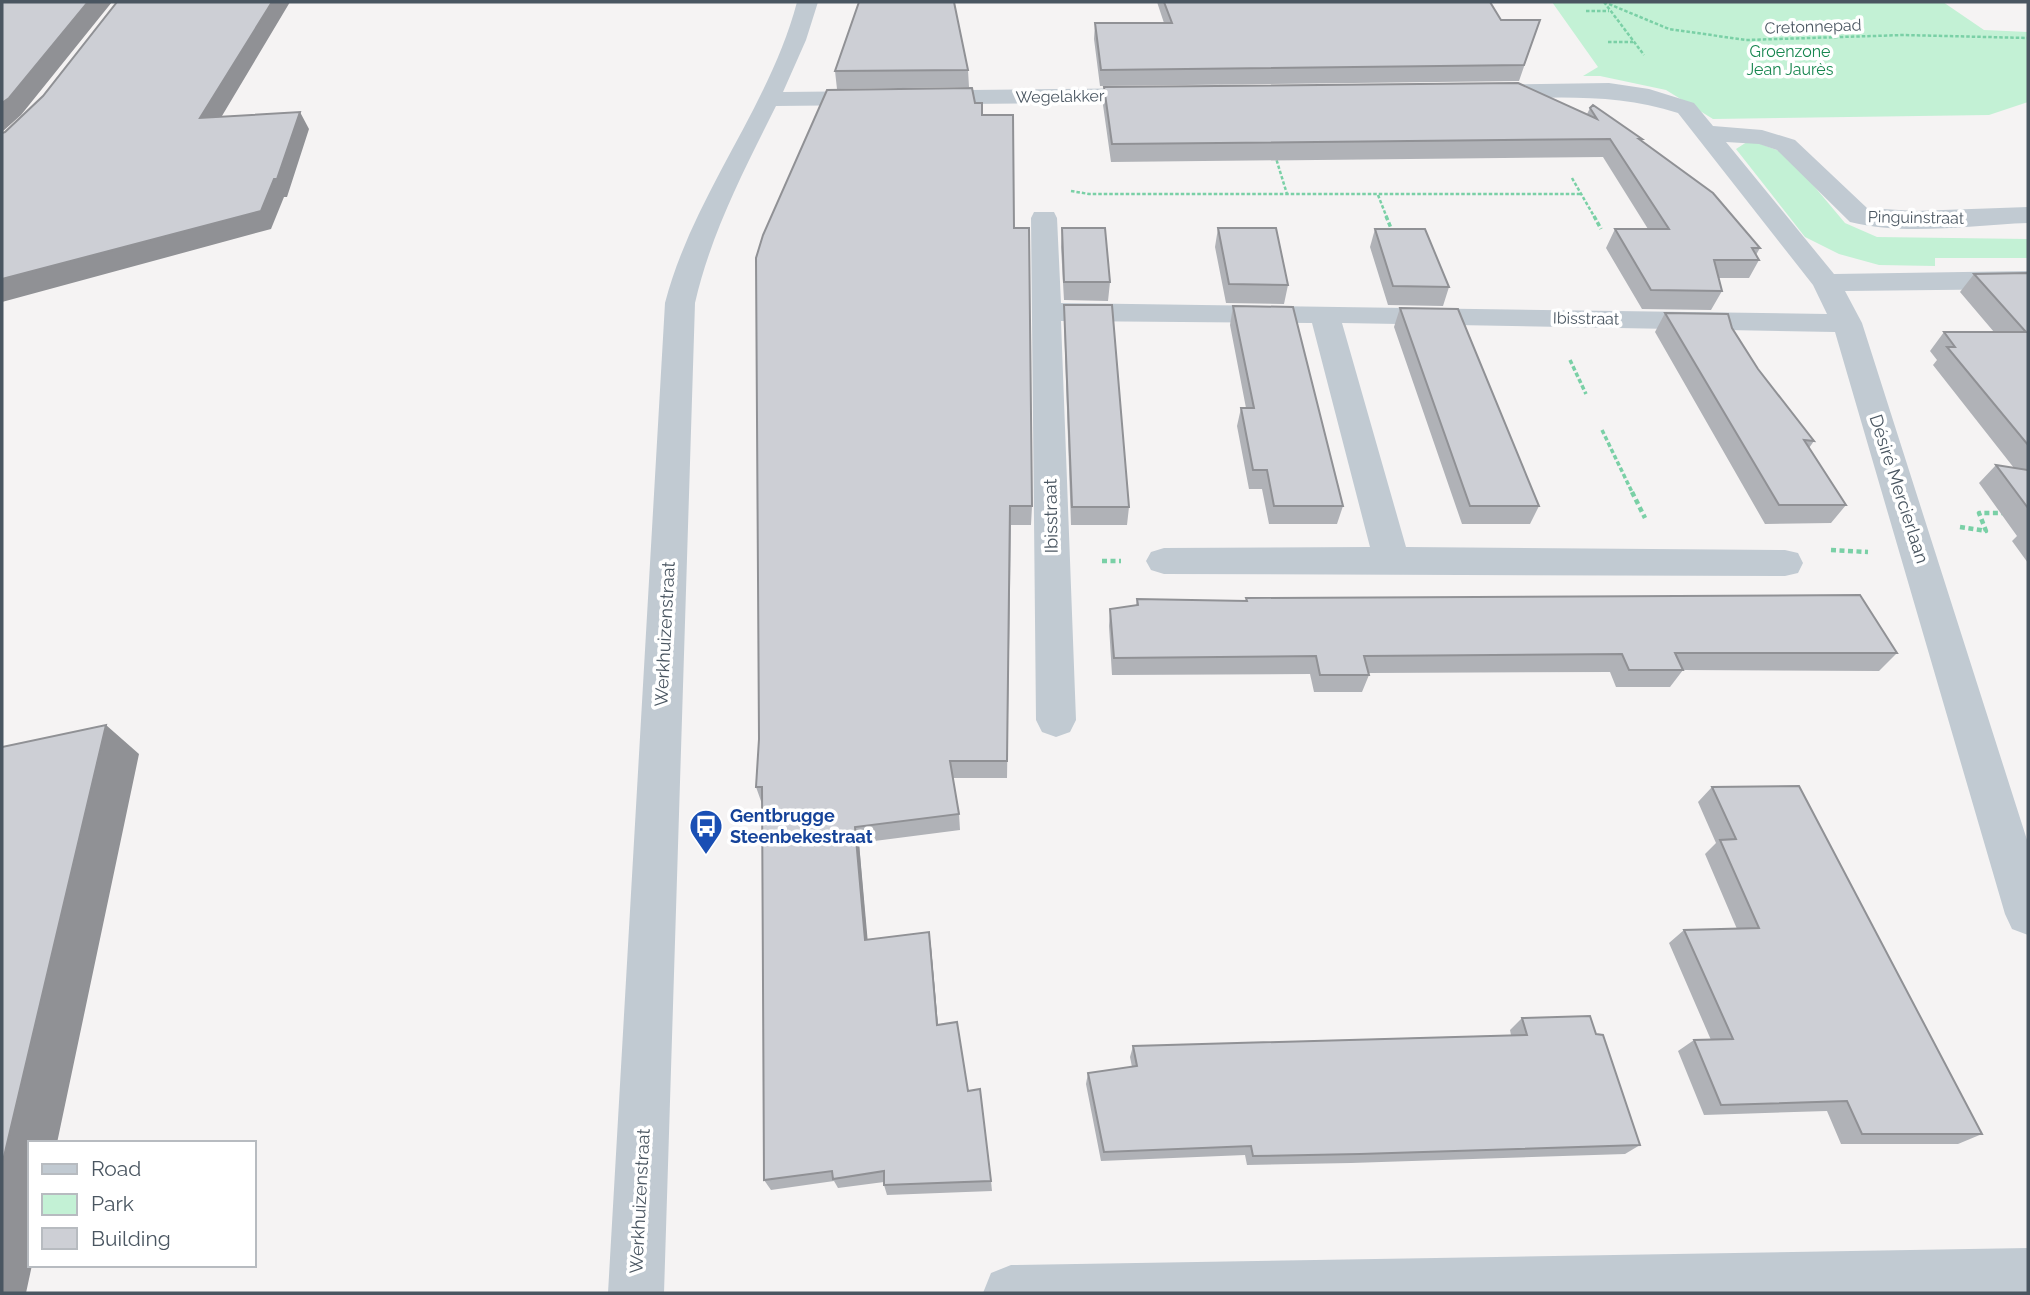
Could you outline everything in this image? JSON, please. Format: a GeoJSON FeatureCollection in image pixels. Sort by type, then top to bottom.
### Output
{"type":"FeatureCollection","features":[{"type":"Feature","properties":{"kind":"street","name":"Werkhuizenstraat"},"geometry":{"type":"LineString","coordinates":[[636,1293],[680,303],[687,267],[795,41],[807,2]]}},
{"type":"Feature","properties":{"kind":"street"},"geometry":{"type":"LineString","coordinates":[[1460,92],[1609,90],[1649,96],[1697,120]]}},
{"type":"Feature","properties":{"kind":"street","name":"Wegelakker"},"geometry":{"type":"LineString","coordinates":[[768,99],[1175,95]]}},
{"type":"Feature","properties":{"kind":"street","name":"Pinguinstraat"},"geometry":{"type":"LineString","coordinates":[[1697,120],[1786,145],[1860,216],[1915,219],[2028,215]]}},
{"type":"Feature","properties":{"kind":"street","name":"Désiré Mercierlaan"},"geometry":{"type":"LineString","coordinates":[[1697,120],[1826,283],[1847,323],[2028,914]]}},
{"type":"Feature","properties":{"kind":"street","name":"Ibisstraat"},"geometry":{"type":"LineString","coordinates":[[1044,218],[1056,720]]}},
{"type":"Feature","properties":{"kind":"street"},"geometry":{"type":"LineString","coordinates":[[1826,283],[2028,280]]}},
{"type":"Feature","properties":{"kind":"street","name":"Ibisstraat"},"geometry":{"type":"LineString","coordinates":[[1047,312],[1426,315],[1847,323]]}},
{"type":"Feature","properties":{"kind":"street"},"geometry":{"type":"LineString","coordinates":[[1325,316],[1392,561]]}},
{"type":"Feature","properties":{"kind":"street"},"geometry":{"type":"LineString","coordinates":[[1164,561],[1785,563]]}},
{"type":"Feature","properties":{"kind":"street"},"geometry":{"type":"LineString","coordinates":[[1011,1293],[2028,1276]]}},
{"type":"Feature","properties":{"kind":"path","name":"Cretonnepad"},"geometry":{"type":"LineString","coordinates":[[1604,2],[1669,29],[1746,40],[1904,35],[2028,38]]}},
{"type":"Feature","properties":{"kind":"path"},"geometry":{"type":"LineString","coordinates":[[1586,11],[1609,11]]}},
{"type":"Feature","properties":{"kind":"path"},"geometry":{"type":"LineString","coordinates":[[1608,42],[1633,42]]}},
{"type":"Feature","properties":{"kind":"path"},"geometry":{"type":"LineString","coordinates":[[1272,144],[1287,194]]}},
{"type":"Feature","properties":{"kind":"path"},"geometry":{"type":"LineString","coordinates":[[1572,178],[1601,229]]}},
{"type":"Feature","properties":{"kind":"path"},"geometry":{"type":"LineString","coordinates":[[1071,191],[1084,191],[1089,194],[1581,194]]}},
{"type":"Feature","properties":{"kind":"path"},"geometry":{"type":"LineString","coordinates":[[1378,195],[1426,315]]}},
{"type":"Feature","properties":{"kind":"path"},"geometry":{"type":"LineString","coordinates":[[1602,430],[1667,563]]}},
{"type":"Feature","properties":{"kind":"path"},"geometry":{"type":"LineString","coordinates":[[1907,519],[1986,531],[1979,513],[2016,512]]}},
{"type":"Feature","properties":{"kind":"path"},"geometry":{"type":"LineString","coordinates":[[1785,563],[1789,550],[1859,550],[1921,559]]}},
{"type":"Feature","properties":{"kind":"path"},"geometry":{"type":"LineString","coordinates":[[1053,561],[1164,561]]}},
{"type":"Feature","properties":{"kind":"green space","name":"Groenzone Jean Jaurès"},"geometry":{"type":"Polygon","coordinates":[[[1552,2],[1943,2],[1984,30],[2028,32],[2028,102],[1989,115],[1713,119],[1666,90],[1600,76],[1583,76],[1598,67],[1552,2]]]}},
{"type":"Feature","properties":{"kind":"green space"},"geometry":{"type":"Polygon","coordinates":[[[1750,140],[1787,154],[1845,223],[1877,237],[2028,239],[2028,258],[1935,258],[1935,266],[1879,265],[1839,254],[1805,237],[1736,149],[1750,140]]]}},
{"type":"Feature","properties":{"kind":"building"},"geometry":{"type":"Polygon","coordinates":[[[2,2],[88,2],[2,103],[2,2]]]}},
{"type":"Feature","properties":{"kind":"building"},"geometry":{"type":"Polygon","coordinates":[[[117,2],[272,2],[200,118],[300,112],[277,179],[274,179],[261,211],[2,279],[2,133],[43,96],[117,2]]]}},
{"type":"Feature","properties":{"kind":"building"},"geometry":{"type":"Polygon","coordinates":[[[859,2],[954,2],[968,70],[835,71],[859,2]]]}},
{"type":"Feature","properties":{"kind":"building"},"geometry":{"type":"Polygon","coordinates":[[[1164,2],[1490,2],[1501,20],[1540,20],[1524,65],[1101,70],[1095,23],[1172,23],[1164,2]]]}},
{"type":"Feature","properties":{"kind":"building"},"geometry":{"type":"Polygon","coordinates":[[[1518,83],[1597,119],[1590,108],[1593,105],[1642,139],[1639,139],[1713,193],[1760,248],[1752,248],[1759,260],[1714,260],[1722,291],[1651,290],[1615,229],[1669,229],[1610,139],[1112,144],[1104,87],[1518,83]]]}},
{"type":"Feature","properties":{"kind":"building"},"geometry":{"type":"Polygon","coordinates":[[[972,88],[975,103],[982,103],[982,115],[1013,115],[1014,228],[1029,228],[1032,506],[1010,506],[1007,761],[950,761],[959,814],[855,827],[865,940],[929,932],[937,1025],[957,1022],[968,1091],[980,1089],[991,1181],[884,1185],[884,1171],[833,1179],[832,1171],[764,1180],[762,787],[756,787],[759,739],[756,258],[763,235],[827,90],[972,88]]]}},
{"type":"Feature","properties":{"kind":"building"},"geometry":{"type":"Polygon","coordinates":[[[1062,228],[1105,228],[1110,282],[1064,282],[1062,228]]]}},
{"type":"Feature","properties":{"kind":"building"},"geometry":{"type":"Polygon","coordinates":[[[1218,228],[1276,228],[1288,285],[1229,284],[1218,228]]]}},
{"type":"Feature","properties":{"kind":"building"},"geometry":{"type":"Polygon","coordinates":[[[1375,229],[1425,229],[1449,287],[1393,286],[1375,229]]]}},
{"type":"Feature","properties":{"kind":"building"},"geometry":{"type":"Polygon","coordinates":[[[2028,273],[2028,445],[1947,347],[1955,347],[1944,332],[2026,332],[1974,274],[2028,273]]]}},
{"type":"Feature","properties":{"kind":"building"},"geometry":{"type":"Polygon","coordinates":[[[1064,305],[1112,305],[1129,507],[1072,507],[1064,305]]]}},
{"type":"Feature","properties":{"kind":"building"},"geometry":{"type":"Polygon","coordinates":[[[1233,306],[1293,307],[1343,506],[1274,506],[1267,470],[1253,470],[1241,408],[1254,408],[1233,306]]]}},
{"type":"Feature","properties":{"kind":"building"},"geometry":{"type":"Polygon","coordinates":[[[1400,308],[1458,309],[1539,506],[1470,506],[1400,308]]]}},
{"type":"Feature","properties":{"kind":"building"},"geometry":{"type":"Polygon","coordinates":[[[1665,313],[1728,314],[1732,328],[1758,369],[1814,441],[1804,440],[1846,505],[1779,505],[1665,313]]]}},
{"type":"Feature","properties":{"kind":"building"},"geometry":{"type":"Polygon","coordinates":[[[1996,465],[2028,470],[2028,508],[1996,465]]]}},
{"type":"Feature","properties":{"kind":"building"},"geometry":{"type":"Polygon","coordinates":[[[1860,595],[1897,653],[1675,653],[1683,670],[1629,670],[1622,654],[1364,656],[1369,675],[1320,675],[1316,656],[1114,658],[1110,609],[1138,605],[1137,599],[1247,601],[1246,598],[1860,595]]]}},
{"type":"Feature","properties":{"kind":"building"},"geometry":{"type":"Polygon","coordinates":[[[106,725],[2,1165],[2,747],[106,725]]]}},
{"type":"Feature","properties":{"kind":"building"},"geometry":{"type":"Polygon","coordinates":[[[1799,786],[1982,1134],[1862,1134],[1847,1101],[1721,1105],[1694,1040],[1733,1039],[1684,930],[1759,928],[1720,840],[1736,839],[1712,787],[1799,786]]]}},
{"type":"Feature","properties":{"kind":"building"},"geometry":{"type":"Polygon","coordinates":[[[1590,1016],[1596,1034],[1603,1035],[1640,1145],[1253,1156],[1251,1146],[1104,1152],[1088,1073],[1137,1066],[1133,1046],[1527,1035],[1522,1018],[1590,1016]]]}},
{"type":"Feature","properties":{"kind":"place","name":"Gentbrugge Steenbekestraat"},"geometry":{"type":"Point","coordinates":[706,856]}}]}
